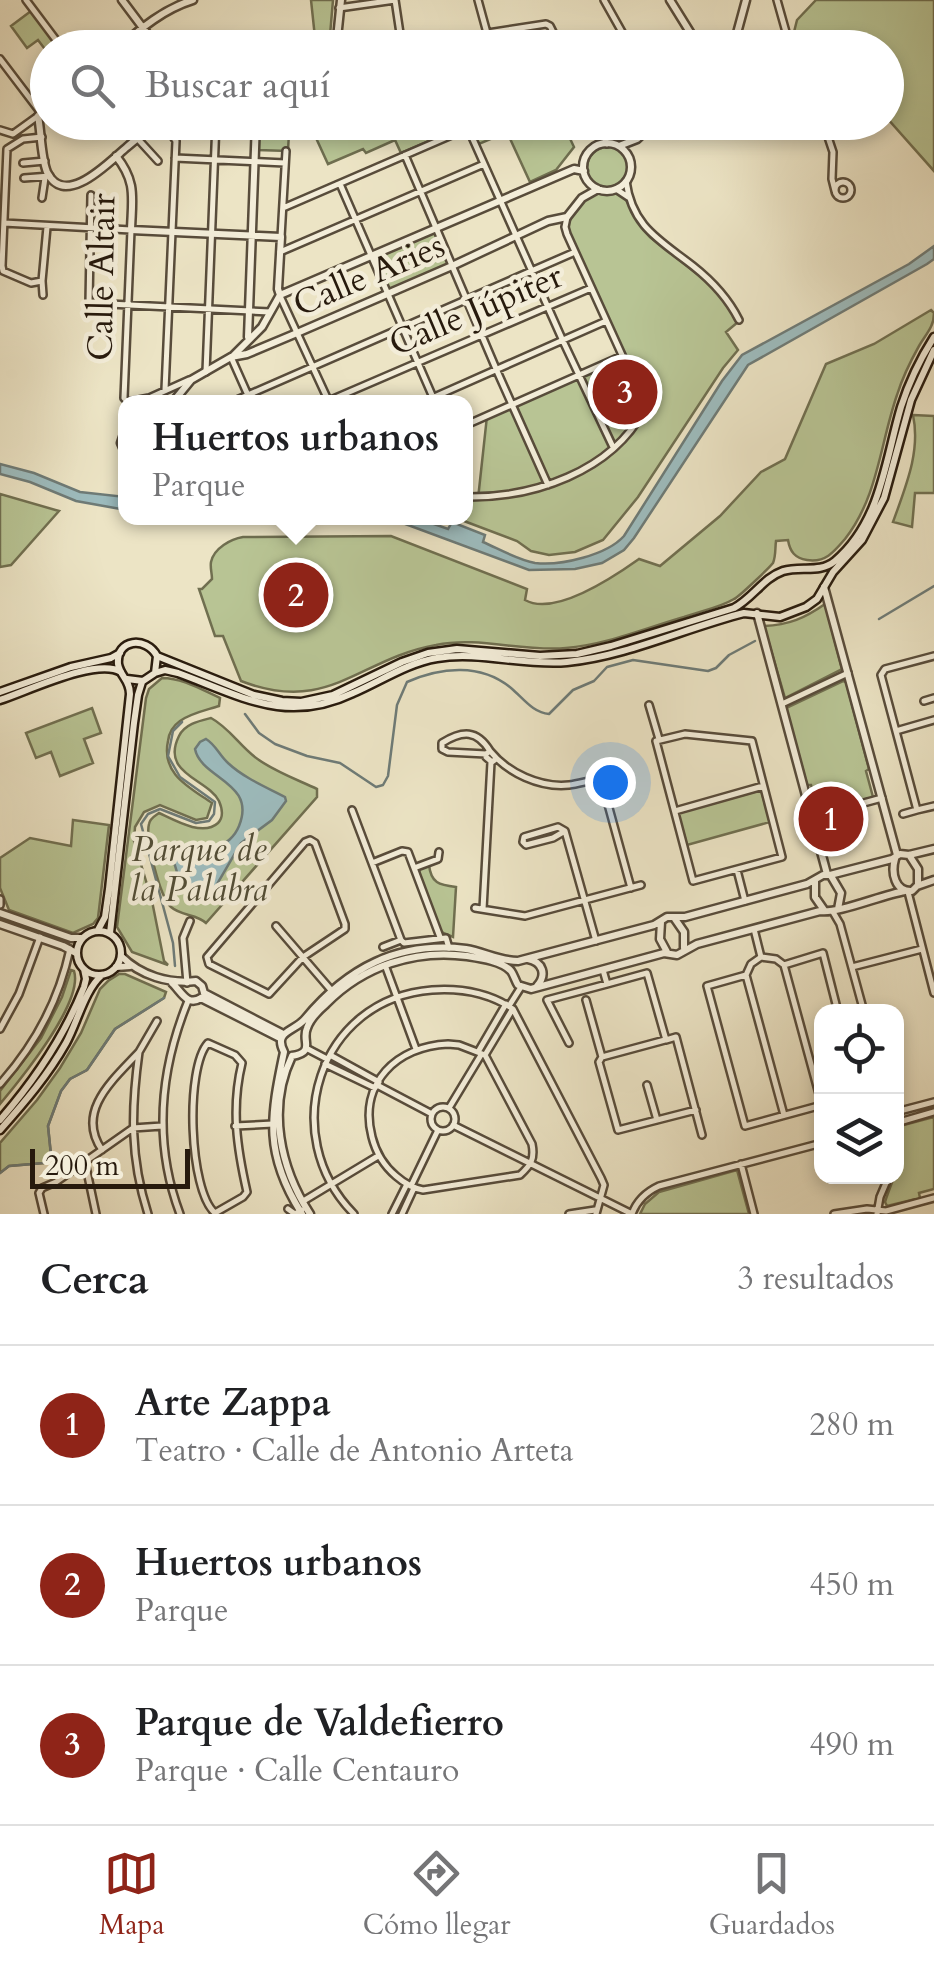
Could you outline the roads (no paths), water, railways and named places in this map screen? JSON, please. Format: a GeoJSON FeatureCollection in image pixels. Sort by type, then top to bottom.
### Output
{"type":"FeatureCollection","features":[{"type":"Feature","properties":{"kind":"street"},"geometry":{"type":"LineString","coordinates":[[26,0],[48,30]]}},
{"type":"Feature","properties":{"kind":"street"},"geometry":{"type":"LineString","coordinates":[[122,0],[145,30]]}},
{"type":"Feature","properties":{"kind":"street"},"geometry":{"type":"LineString","coordinates":[[139,30],[172,8],[193,0]]}},
{"type":"Feature","properties":{"kind":"street"},"geometry":{"type":"LineString","coordinates":[[338,30],[340,4],[396,0],[400,30]]}},
{"type":"Feature","properties":{"kind":"street"},"geometry":{"type":"LineString","coordinates":[[478,0],[486,30]]}},
{"type":"Feature","properties":{"kind":"street"},"geometry":{"type":"LineString","coordinates":[[604,0],[621,30]]}},
{"type":"Feature","properties":{"kind":"street"},"geometry":{"type":"LineString","coordinates":[[670,0],[688,30]]}},
{"type":"Feature","properties":{"kind":"street"},"geometry":{"type":"LineString","coordinates":[[776,1],[785,30]]}},
{"type":"Feature","properties":{"kind":"street"},"geometry":{"type":"LineString","coordinates":[[738,30],[747,2]]}},
{"type":"Feature","properties":{"kind":"street"},"geometry":{"type":"LineString","coordinates":[[511,30],[548,24],[551,30]]}},
{"type":"Feature","properties":{"kind":"street"},"geometry":{"type":"LineString","coordinates":[[0,59],[30,97]]}},
{"type":"Feature","properties":{"kind":"street"},"geometry":{"type":"LineString","coordinates":[[10,134],[30,122]]}},
{"type":"Feature","properties":{"kind":"street"},"geometry":{"type":"LineString","coordinates":[[0,130],[23,139]]}},
{"type":"Feature","properties":{"kind":"street"},"geometry":{"type":"LineString","coordinates":[[30,138],[7,149],[2,269],[32,283],[42,281]]}},
{"type":"Feature","properties":{"kind":"street"},"geometry":{"type":"LineString","coordinates":[[42,140],[48,177],[42,198]]}},
{"type":"Feature","properties":{"kind":"street"},"geometry":{"type":"LineString","coordinates":[[24,178],[48,177],[63,184],[80,183],[136,140]]}},
{"type":"Feature","properties":{"kind":"street"},"geometry":{"type":"LineString","coordinates":[[140,140],[158,161]]}},
{"type":"Feature","properties":{"kind":"street"},"geometry":{"type":"LineString","coordinates":[[165,390],[176,140]]}},
{"type":"Feature","properties":{"kind":"street"},"geometry":{"type":"LineString","coordinates":[[206,372],[215,140]]}},
{"type":"Feature","properties":{"kind":"street"},"geometry":{"type":"LineString","coordinates":[[248,340],[256,140]]}},
{"type":"Feature","properties":{"kind":"street"},"geometry":{"type":"LineString","coordinates":[[283,208],[440,140]]}},
{"type":"Feature","properties":{"kind":"street"},"geometry":{"type":"LineString","coordinates":[[473,140],[613,447]]}},
{"type":"Feature","properties":{"kind":"street"},"geometry":{"type":"LineString","coordinates":[[605,140],[607,144]]}},
{"type":"Feature","properties":{"kind":"street"},"geometry":{"type":"LineString","coordinates":[[632,140],[591,150],[584,162],[587,180],[607,191],[626,181],[636,140]]}},
{"type":"Feature","properties":{"kind":"street"},"geometry":{"type":"LineString","coordinates":[[829,140],[833,152],[832,175],[835,191],[839,197],[848,196],[850,188],[832,175]]}},
{"type":"Feature","properties":{"kind":"street"},"geometry":{"type":"LineString","coordinates":[[618,146],[629,158]]}},
{"type":"Feature","properties":{"kind":"street"},"geometry":{"type":"LineString","coordinates":[[286,151],[278,289],[325,395]]}},
{"type":"Feature","properties":{"kind":"street"},"geometry":{"type":"LineString","coordinates":[[404,155],[548,485]]}},
{"type":"Feature","properties":{"kind":"street","name":"Calle Altair"},"geometry":{"type":"LineString","coordinates":[[116,156],[132,184],[124,395]]}},
{"type":"Feature","properties":{"kind":"street"},"geometry":{"type":"LineString","coordinates":[[175,158],[285,163]]}},
{"type":"Feature","properties":{"kind":"street"},"geometry":{"type":"LineString","coordinates":[[24,163],[46,161]]}},
{"type":"Feature","properties":{"kind":"street"},"geometry":{"type":"LineString","coordinates":[[280,252],[484,164]]}},
{"type":"Feature","properties":{"kind":"street"},"geometry":{"type":"LineString","coordinates":[[240,353],[262,328],[280,295],[574,169],[584,171]]}},
{"type":"Feature","properties":{"kind":"street"},"geometry":{"type":"LineString","coordinates":[[582,198],[587,180]]}},
{"type":"Feature","properties":{"kind":"street"},"geometry":{"type":"LineString","coordinates":[[626,181],[628,197],[649,232],[708,279],[739,320]]}},
{"type":"Feature","properties":{"kind":"street"},"geometry":{"type":"LineString","coordinates":[[835,191],[843,182]]}},
{"type":"Feature","properties":{"kind":"street"},"geometry":{"type":"LineString","coordinates":[[340,184],[432,395]]}},
{"type":"Feature","properties":{"kind":"street"},"geometry":{"type":"LineString","coordinates":[[473,497],[548,485],[593,464],[630,430],[644,410],[566,230],[567,217],[582,198],[598,189]]}},
{"type":"Feature","properties":{"kind":"street"},"geometry":{"type":"LineString","coordinates":[[616,189],[628,197]]}},
{"type":"Feature","properties":{"kind":"street"},"geometry":{"type":"LineString","coordinates":[[92,196],[88,301],[91,304],[270,312]]}},
{"type":"Feature","properties":{"kind":"street","name":"Calle Aries"},"geometry":{"type":"LineString","coordinates":[[153,395],[240,353],[297,333],[557,218],[567,217]]}},
{"type":"Feature","properties":{"kind":"street"},"geometry":{"type":"LineString","coordinates":[[4,223],[281,237]]}},
{"type":"Feature","properties":{"kind":"street"},"geometry":{"type":"LineString","coordinates":[[43,295],[47,226]]}},
{"type":"Feature","properties":{"kind":"street"},"geometry":{"type":"LineString","coordinates":[[257,395],[575,252]]}},
{"type":"Feature","properties":{"kind":"street","name":"Calle Júpiter"},"geometry":{"type":"LineString","coordinates":[[344,395],[591,288]]}},
{"type":"Feature","properties":{"kind":"street"},"geometry":{"type":"LineString","coordinates":[[445,395],[606,321]]}},
{"type":"Feature","properties":{"kind":"street"},"geometry":{"type":"LineString","coordinates":[[0,696],[71,668],[112,658],[132,643],[144,643],[157,656],[254,695],[300,702],[334,695],[402,662],[443,650],[560,656],[592,651],[724,612],[741,604],[781,572],[828,566],[853,541],[868,520],[883,480],[904,398],[934,337]]}},
{"type":"Feature","properties":{"kind":"street"},"geometry":{"type":"LineString","coordinates":[[110,933],[142,682],[165,670],[259,704],[307,708],[338,700],[403,669],[438,658],[554,663],[581,660],[737,614],[757,613],[776,618],[796,613],[812,604],[833,572],[862,540],[880,508],[910,400],[934,350]]}},
{"type":"Feature","properties":{"kind":"street"},"geometry":{"type":"LineString","coordinates":[[473,422],[622,356]]}},
{"type":"Feature","properties":{"kind":"street"},"geometry":{"type":"LineString","coordinates":[[231,357],[247,395]]}},
{"type":"Feature","properties":{"kind":"street","name":"Calle Aries"},"geometry":{"type":"LineString","coordinates":[[178,395],[191,380]]}},
{"type":"Feature","properties":{"kind":"street"},"geometry":{"type":"LineString","coordinates":[[814,569],[824,587],[882,798],[896,856],[894,876],[907,891],[934,993]]}},
{"type":"Feature","properties":{"kind":"street"},"geometry":{"type":"LineString","coordinates":[[754,594],[753,604],[828,875],[841,893],[832,911]]}},
{"type":"Feature","properties":{"kind":"street"},"geometry":{"type":"LineString","coordinates":[[98,930],[104,917],[113,856],[130,694],[118,662],[121,652]]}},
{"type":"Feature","properties":{"kind":"street"},"geometry":{"type":"LineString","coordinates":[[155,673],[157,656]]}},
{"type":"Feature","properties":{"kind":"street"},"geometry":{"type":"LineString","coordinates":[[917,810],[881,677],[882,672],[934,656]]}},
{"type":"Feature","properties":{"kind":"street"},"geometry":{"type":"LineString","coordinates":[[0,696],[96,668],[112,667],[142,682]]}},
{"type":"Feature","properties":{"kind":"street"},"geometry":{"type":"LineString","coordinates":[[782,704],[848,674]]}},
{"type":"Feature","properties":{"kind":"street"},"geometry":{"type":"LineString","coordinates":[[924,701],[934,698]]}},
{"type":"Feature","properties":{"kind":"street"},"geometry":{"type":"LineString","coordinates":[[650,705],[659,740]]}},
{"type":"Feature","properties":{"kind":"street"},"geometry":{"type":"LineString","coordinates":[[896,731],[934,720]]}},
{"type":"Feature","properties":{"kind":"street"},"geometry":{"type":"LineString","coordinates":[[488,752],[448,752],[442,749],[442,743],[454,735],[468,733],[483,739],[494,761],[543,784],[570,785],[600,778],[631,888]]}},
{"type":"Feature","properties":{"kind":"street"},"geometry":{"type":"LineString","coordinates":[[685,734],[752,741],[763,786],[785,856],[693,881],[656,741],[685,734]]}},
{"type":"Feature","properties":{"kind":"street"},"geometry":{"type":"LineString","coordinates":[[483,909],[494,761]]}},
{"type":"Feature","properties":{"kind":"street"},"geometry":{"type":"LineString","coordinates":[[674,811],[763,786]]}},
{"type":"Feature","properties":{"kind":"street"},"geometry":{"type":"LineString","coordinates":[[812,817],[882,798]]}},
{"type":"Feature","properties":{"kind":"street"},"geometry":{"type":"LineString","coordinates":[[903,814],[934,806]]}},
{"type":"Feature","properties":{"kind":"street"},"geometry":{"type":"LineString","coordinates":[[352,810],[400,940],[404,943],[440,937],[446,938],[449,948]]}},
{"type":"Feature","properties":{"kind":"street"},"geometry":{"type":"LineString","coordinates":[[565,831],[554,838],[526,845],[523,842],[524,837],[558,827],[565,831],[596,941]]}},
{"type":"Feature","properties":{"kind":"street"},"geometry":{"type":"LineString","coordinates":[[310,840],[315,843],[346,926],[302,957],[269,994],[209,964],[206,958],[310,840]]}},
{"type":"Feature","properties":{"kind":"street"},"geometry":{"type":"LineString","coordinates":[[282,1036],[331,990],[359,970],[389,956],[449,948],[487,953],[508,961],[526,959],[660,922],[667,916],[674,918],[745,901],[904,853],[934,849]]}},
{"type":"Feature","properties":{"kind":"street"},"geometry":{"type":"LineString","coordinates":[[372,863],[408,852],[440,937]]}},
{"type":"Feature","properties":{"kind":"street"},"geometry":{"type":"LineString","coordinates":[[414,868],[438,859],[439,852]]}},
{"type":"Feature","properties":{"kind":"street"},"geometry":{"type":"LineString","coordinates":[[909,855],[918,869],[917,886]]}},
{"type":"Feature","properties":{"kind":"street"},"geometry":{"type":"LineString","coordinates":[[737,869],[745,901]]}},
{"type":"Feature","properties":{"kind":"street"},"geometry":{"type":"LineString","coordinates":[[815,880],[815,896],[839,920],[862,1004]]}},
{"type":"Feature","properties":{"kind":"street"},"geometry":{"type":"LineString","coordinates":[[522,988],[668,952],[677,955],[754,929],[914,890],[934,880]]}},
{"type":"Feature","properties":{"kind":"street"},"geometry":{"type":"LineString","coordinates":[[475,908],[525,916],[641,885]]}},
{"type":"Feature","properties":{"kind":"street"},"geometry":{"type":"LineString","coordinates":[[0,913],[71,938],[82,938]]}},
{"type":"Feature","properties":{"kind":"street"},"geometry":{"type":"LineString","coordinates":[[674,918],[684,932],[683,950]]}},
{"type":"Feature","properties":{"kind":"street"},"geometry":{"type":"LineString","coordinates":[[183,992],[186,983],[182,938],[190,922]]}},
{"type":"Feature","properties":{"kind":"street"},"geometry":{"type":"LineString","coordinates":[[660,922],[659,937],[668,952]]}},
{"type":"Feature","properties":{"kind":"street"},"geometry":{"type":"LineString","coordinates":[[0,924],[73,951],[84,970],[102,975]]}},
{"type":"Feature","properties":{"kind":"street"},"geometry":{"type":"LineString","coordinates":[[276,926],[331,990]]}},
{"type":"Feature","properties":{"kind":"street"},"geometry":{"type":"LineString","coordinates":[[754,929],[761,957]]}},
{"type":"Feature","properties":{"kind":"street"},"geometry":{"type":"LineString","coordinates":[[0,1084],[42,1025],[73,951],[87,933],[110,933],[119,943],[121,956],[116,967]]}},
{"type":"Feature","properties":{"kind":"street"},"geometry":{"type":"LineString","coordinates":[[0,1028],[20,994],[40,937]]}},
{"type":"Feature","properties":{"kind":"street"},"geometry":{"type":"LineString","coordinates":[[383,946],[400,940]]}},
{"type":"Feature","properties":{"kind":"street"},"geometry":{"type":"LineString","coordinates":[[852,967],[922,949]]}},
{"type":"Feature","properties":{"kind":"street"},"geometry":{"type":"LineString","coordinates":[[784,965],[822,953],[836,1004]]}},
{"type":"Feature","properties":{"kind":"street"},"geometry":{"type":"LineString","coordinates":[[304,1035],[308,1024],[340,990],[385,965],[418,956],[460,955],[492,961],[509,969],[522,988]]}},
{"type":"Feature","properties":{"kind":"street"},"geometry":{"type":"LineString","coordinates":[[121,956],[131,966],[172,982],[199,982],[204,988],[202,996],[188,1001]]}},
{"type":"Feature","properties":{"kind":"street"},"geometry":{"type":"LineString","coordinates":[[746,975],[707,986],[745,1126],[822,1105],[784,965],[776,959],[761,957],[751,964],[746,975],[784,1115]]}},
{"type":"Feature","properties":{"kind":"street"},"geometry":{"type":"LineString","coordinates":[[514,976],[517,964],[526,959],[536,962],[542,969],[542,979],[536,987]]}},
{"type":"Feature","properties":{"kind":"street"},"geometry":{"type":"LineString","coordinates":[[385,965],[416,1049]]}},
{"type":"Feature","properties":{"kind":"street"},"geometry":{"type":"LineString","coordinates":[[0,1130],[54,1063],[93,984],[116,967],[131,966]]}},
{"type":"Feature","properties":{"kind":"street"},"geometry":{"type":"LineString","coordinates":[[0,1120],[62,1035],[84,987],[84,970]]}},
{"type":"Feature","properties":{"kind":"street"},"geometry":{"type":"LineString","coordinates":[[603,970],[608,984]]}},
{"type":"Feature","properties":{"kind":"street"},"geometry":{"type":"LineString","coordinates":[[569,1043],[548,1000],[647,973],[666,1040]]}},
{"type":"Feature","properties":{"kind":"street"},"geometry":{"type":"LineString","coordinates":[[172,982],[188,1001],[171,1048],[162,1126],[166,1167],[180,1214]]}},
{"type":"Feature","properties":{"kind":"street"},"geometry":{"type":"LineString","coordinates":[[449,1108],[522,988]]}},
{"type":"Feature","properties":{"kind":"street"},"geometry":{"type":"LineString","coordinates":[[354,1214],[331,1184],[316,1146],[316,1094],[327,1059],[351,1026],[372,1010],[397,996],[451,989],[469,991],[509,1006],[601,1178],[604,1184],[596,1212],[569,1214]]}},
{"type":"Feature","properties":{"kind":"street"},"geometry":{"type":"LineString","coordinates":[[202,996],[282,1036],[288,1054],[279,1131],[300,1204]]}},
{"type":"Feature","properties":{"kind":"street"},"geometry":{"type":"LineString","coordinates":[[586,1000],[602,1057]]}},
{"type":"Feature","properties":{"kind":"street"},"geometry":{"type":"LineString","coordinates":[[102,1150],[92,1129],[94,1108],[139,1052],[156,1021]]}},
{"type":"Feature","properties":{"kind":"street"},"geometry":{"type":"LineString","coordinates":[[288,1054],[299,1055],[306,1048],[304,1035],[293,1029]]}},
{"type":"Feature","properties":{"kind":"street"},"geometry":{"type":"LineString","coordinates":[[696,1110],[618,1130],[599,1062],[602,1057],[676,1038],[696,1110],[702,1135]]}},
{"type":"Feature","properties":{"kind":"street"},"geometry":{"type":"LineString","coordinates":[[206,1044],[235,1055],[242,1063],[235,1126],[247,1192],[214,1213],[201,1186],[193,1134],[195,1081],[206,1044]]}},
{"type":"Feature","properties":{"kind":"street"},"geometry":{"type":"LineString","coordinates":[[448,1044],[482,1054],[532,1144],[531,1164],[520,1175],[423,1190],[386,1167],[378,1156],[369,1124],[370,1107],[377,1085],[394,1062],[416,1049],[448,1044]]}},
{"type":"Feature","properties":{"kind":"street"},"geometry":{"type":"LineString","coordinates":[[306,1048],[432,1114]]}},
{"type":"Feature","properties":{"kind":"street"},"geometry":{"type":"LineString","coordinates":[[139,1052],[132,1100],[133,1128],[138,1176],[148,1214]]}},
{"type":"Feature","properties":{"kind":"street"},"geometry":{"type":"LineString","coordinates":[[288,1054],[276,1081],[273,1124],[279,1167],[310,1214]]}},
{"type":"Feature","properties":{"kind":"street"},"geometry":{"type":"LineString","coordinates":[[647,1086],[657,1120]]}},
{"type":"Feature","properties":{"kind":"street"},"geometry":{"type":"LineString","coordinates":[[904,1110],[934,1102]]}},
{"type":"Feature","properties":{"kind":"street"},"geometry":{"type":"LineString","coordinates":[[441,1107],[449,1108],[455,1118],[453,1125],[448,1130],[438,1130],[431,1122],[432,1114],[441,1107]]}},
{"type":"Feature","properties":{"kind":"street"},"geometry":{"type":"LineString","coordinates":[[904,1121],[934,1112]]}},
{"type":"Feature","properties":{"kind":"street"},"geometry":{"type":"LineString","coordinates":[[235,1126],[273,1124]]}},
{"type":"Feature","properties":{"kind":"street"},"geometry":{"type":"LineString","coordinates":[[453,1125],[632,1214],[638,1201],[652,1189],[814,1145]]}},
{"type":"Feature","properties":{"kind":"street"},"geometry":{"type":"LineString","coordinates":[[44,1214],[40,1189],[133,1128],[162,1126]]}},
{"type":"Feature","properties":{"kind":"street"},"geometry":{"type":"LineString","coordinates":[[402,1214],[438,1130]]}},
{"type":"Feature","properties":{"kind":"street"},"geometry":{"type":"LineString","coordinates":[[300,1204],[287,1202],[285,1211],[292,1213],[300,1204],[378,1156]]}},
{"type":"Feature","properties":{"kind":"street"},"geometry":{"type":"LineString","coordinates":[[85,1162],[96,1214]]}},
{"type":"Feature","properties":{"kind":"street"},"geometry":{"type":"LineString","coordinates":[[741,1164],[754,1214]]}},
{"type":"Feature","properties":{"kind":"street"},"geometry":{"type":"LineString","coordinates":[[878,1212],[885,1184]]}},
{"type":"Feature","properties":{"kind":"street"},"geometry":{"type":"LineString","coordinates":[[392,1214],[411,1186]]}},
{"type":"Feature","properties":{"kind":"street"},"geometry":{"type":"LineString","coordinates":[[834,1214],[867,1209],[878,1212],[934,1198]]}},
{"type":"Feature","properties":{"kind":"water"},"geometry":{"type":"Polygon","coordinates":[[[934,246],[934,259],[927,264],[748,365],[634,538],[624,550],[602,563],[575,569],[529,570],[408,525],[448,529],[450,525],[460,525],[485,535],[483,542],[535,563],[570,561],[607,549],[624,536],[742,355],[909,264],[934,246]]]}},
{"type":"Feature","properties":{"kind":"water"},"geometry":{"type":"Polygon","coordinates":[[[0,464],[80,492],[118,496],[118,509],[76,501],[0,474],[0,464]]]}},
{"type":"Feature","properties":{"kind":"water"},"geometry":{"type":"Polygon","coordinates":[[[206,739],[234,768],[286,801],[272,820],[241,843],[216,886],[200,897],[185,892],[180,882],[173,859],[175,845],[223,844],[237,830],[243,811],[235,790],[199,759],[195,749],[206,739]]]}},
{"type":"Feature","properties":{"kind":"waterway"},"geometry":{"type":"LineString","coordinates":[[879,619],[934,586]]}},
{"type":"Feature","properties":{"kind":"waterway"},"geometry":{"type":"LineString","coordinates":[[245,714],[259,733],[275,744],[340,763],[376,787],[383,785],[388,776],[397,705],[407,682],[447,671],[474,671],[499,680],[533,708],[549,714],[573,690],[594,681],[607,667],[633,660],[708,671],[755,641]]}},
{"type":"Feature","properties":{"kind":"waterway"},"geometry":{"type":"LineString","coordinates":[[175,966],[173,943],[141,824],[148,814],[160,809],[196,823],[209,821],[214,814],[215,802],[180,777],[168,756],[173,731],[182,722]]}},
{"type":"Feature","properties":{"kind":"waterway"},"geometry":{"type":"LineString","coordinates":[[0,1173],[9,1166],[44,1163],[51,1155],[48,1126],[61,1091],[70,1079],[87,1070],[115,1029],[164,998]]}},
{"type":"Feature","properties":{"kind":"place","name":"Parque de Valdefierro"},"geometry":{"type":"Point","coordinates":[625,392]}},
{"type":"Feature","properties":{"kind":"place","name":"Huertos urbanos"},"geometry":{"type":"Point","coordinates":[296,595]}},
{"type":"Feature","properties":{"kind":"place","name":"Arte Zappa"},"geometry":{"type":"Point","coordinates":[831,819]}},
{"type":"Feature","properties":{"kind":"park label","name":"Parque de la Palabra"},"geometry":{"type":"Point","coordinates":[199,870]}}]}
